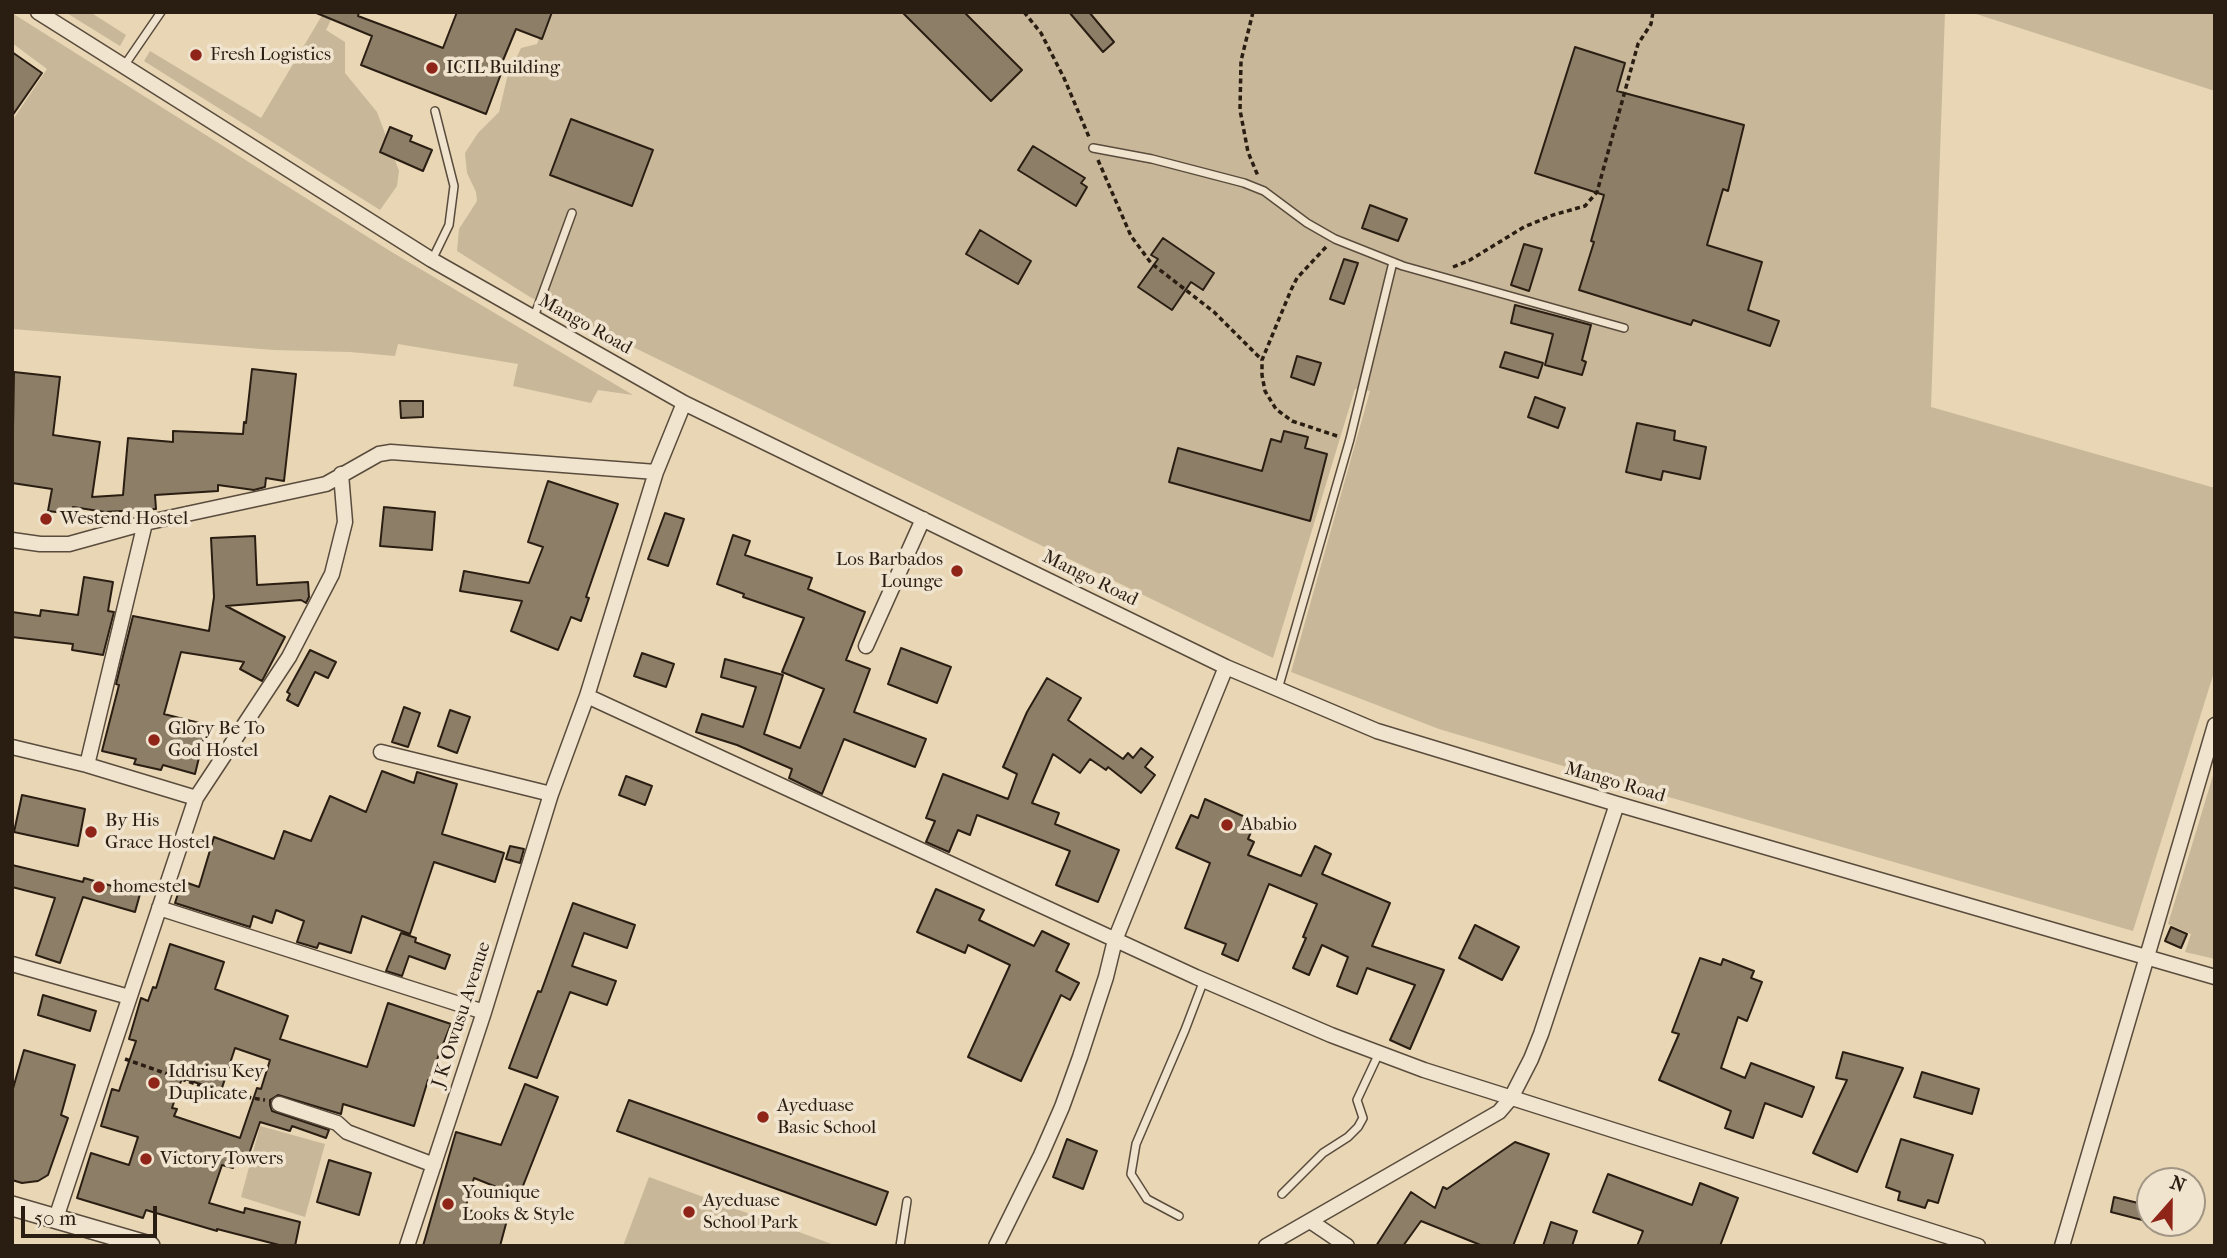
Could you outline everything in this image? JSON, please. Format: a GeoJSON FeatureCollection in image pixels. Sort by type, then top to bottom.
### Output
{"type":"FeatureCollection","features":[{"type":"Feature","properties":{"kind":"street","name":"Mango Road"},"geometry":{"type":"LineString","coordinates":[[38,12],[432,260],[684,403],[1226,667],[1377,731],[1617,804],[2215,977]]}},
{"type":"Feature","properties":{"kind":"street","name":"J K Owusu Avenue"},"geometry":{"type":"LineString","coordinates":[[407,1246],[484,1012],[551,794],[587,696],[656,472],[684,403]]}},
{"type":"Feature","properties":{"kind":"street"},"geometry":{"type":"LineString","coordinates":[[12,540],[69,544],[145,523],[326,484],[379,454],[391,452],[656,472]]}},
{"type":"Feature","properties":{"kind":"street"},"geometry":{"type":"LineString","coordinates":[[56,1218],[196,798],[289,657],[332,574],[345,522],[341,474]]}},
{"type":"Feature","properties":{"kind":"street"},"geometry":{"type":"LineString","coordinates":[[866,646],[923,519]]}},
{"type":"Feature","properties":{"kind":"street"},"geometry":{"type":"LineString","coordinates":[[87,765],[145,523]]}},
{"type":"Feature","properties":{"kind":"street"},"geometry":{"type":"LineString","coordinates":[[996,1246],[1062,1107],[1115,940],[1226,667]]}},
{"type":"Feature","properties":{"kind":"street"},"geometry":{"type":"LineString","coordinates":[[587,696],[1115,940],[1379,1053],[1424,1070],[1978,1246]]}},
{"type":"Feature","properties":{"kind":"street"},"geometry":{"type":"LineString","coordinates":[[2062,1246],[2215,725]]}},
{"type":"Feature","properties":{"kind":"street"},"geometry":{"type":"LineString","coordinates":[[12,747],[87,765],[196,798]]}},
{"type":"Feature","properties":{"kind":"street"},"geometry":{"type":"LineString","coordinates":[[381,752],[551,794]]}},
{"type":"Feature","properties":{"kind":"street"},"geometry":{"type":"LineString","coordinates":[[1266,1246],[1499,1112],[1511,1098],[1541,1034],[1617,804]]}},
{"type":"Feature","properties":{"kind":"street"},"geometry":{"type":"LineString","coordinates":[[159,908],[484,1012]]}},
{"type":"Feature","properties":{"kind":"street"},"geometry":{"type":"LineString","coordinates":[[12,964],[129,997]]}},
{"type":"Feature","properties":{"kind":"street"},"geometry":{"type":"LineString","coordinates":[[279,1104],[337,1123],[347,1132],[434,1165]]}},
{"type":"Feature","properties":{"kind":"street"},"geometry":{"type":"LineString","coordinates":[[12,1206],[150,1246]]}},
{"type":"Feature","properties":{"kind":"street"},"geometry":{"type":"LineString","coordinates":[[1310,1221],[1347,1246]]}},
{"type":"Feature","properties":{"kind":"lane"},"geometry":{"type":"LineString","coordinates":[[123,66],[161,12]]}},
{"type":"Feature","properties":{"kind":"lane"},"geometry":{"type":"LineString","coordinates":[[432,260],[449,226],[454,186],[435,111]]}},
{"type":"Feature","properties":{"kind":"lane"},"geometry":{"type":"LineString","coordinates":[[1093,148],[1195,169],[1244,183],[1264,191],[1307,223],[1335,239],[1393,262],[1624,328]]}},
{"type":"Feature","properties":{"kind":"lane"},"geometry":{"type":"LineString","coordinates":[[534,318],[572,213]]}},
{"type":"Feature","properties":{"kind":"lane"},"geometry":{"type":"LineString","coordinates":[[1278,689],[1350,439],[1393,262]]}},
{"type":"Feature","properties":{"kind":"lane"},"geometry":{"type":"LineString","coordinates":[[1179,1216],[1147,1199],[1131,1174],[1136,1144],[1204,980]]}},
{"type":"Feature","properties":{"kind":"lane"},"geometry":{"type":"LineString","coordinates":[[1282,1194],[1323,1153],[1359,1127],[1363,1118],[1357,1100],[1379,1053]]}},
{"type":"Feature","properties":{"kind":"lane"},"geometry":{"type":"LineString","coordinates":[[900,1246],[907,1201]]}},
{"type":"Feature","properties":{"kind":"path"},"geometry":{"type":"LineString","coordinates":[[1024,12],[1041,33],[1064,78],[1131,236],[1151,263],[1204,304],[1262,360]]}},
{"type":"Feature","properties":{"kind":"path"},"geometry":{"type":"LineString","coordinates":[[1253,12],[1241,61],[1240,110],[1248,152],[1264,191]]}},
{"type":"Feature","properties":{"kind":"path"},"geometry":{"type":"LineString","coordinates":[[1432,275],[1470,260],[1524,227],[1585,206],[1597,192],[1638,44],[1651,24],[1653,12]]}},
{"type":"Feature","properties":{"kind":"path"},"geometry":{"type":"LineString","coordinates":[[1335,239],[1313,258],[1297,278],[1262,360],[1265,391],[1276,409],[1292,421],[1308,428],[1350,439]]}},
{"type":"Feature","properties":{"kind":"path"},"geometry":{"type":"LineString","coordinates":[[110,1054],[221,1093],[279,1104]]}},
{"type":"Feature","properties":{"kind":"shaded area"},"geometry":{"type":"Polygon","coordinates":[[[65,12],[90,12],[126,35],[120,46],[65,12]]]}},
{"type":"Feature","properties":{"kind":"shaded area"},"geometry":{"type":"Polygon","coordinates":[[[324,12],[335,12],[326,30],[345,42],[345,73],[377,112],[399,171],[397,186],[380,210],[144,61],[150,51],[261,118],[324,12]]]}},
{"type":"Feature","properties":{"kind":"shaded area"},"geometry":{"type":"Polygon","coordinates":[[[549,12],[1945,12],[1931,407],[2215,488],[2215,669],[2133,931],[1439,729],[1291,672],[1370,391],[1355,389],[1273,658],[530,297],[457,251],[459,229],[477,201],[467,173],[465,153],[478,133],[499,112],[507,78],[521,48],[537,44],[549,12]]]}},
{"type":"Feature","properties":{"kind":"shaded area"},"geometry":{"type":"Polygon","coordinates":[[[1970,12],[2215,12],[2215,91],[1970,12]]]}},
{"type":"Feature","properties":{"kind":"shaded area"},"geometry":{"type":"Polygon","coordinates":[[[12,13],[390,251],[633,395],[598,390],[591,403],[513,386],[518,364],[398,344],[395,356],[274,350],[12,329],[12,121],[47,69],[12,43],[12,13]]]}},
{"type":"Feature","properties":{"kind":"shaded area"},"geometry":{"type":"Polygon","coordinates":[[[2215,769],[2215,959],[2185,952],[2191,934],[2168,924],[2215,769]]]}},
{"type":"Feature","properties":{"kind":"shaded area"},"geometry":{"type":"Polygon","coordinates":[[[260,1126],[325,1144],[305,1217],[241,1197],[260,1126]]]}},
{"type":"Feature","properties":{"kind":"shaded area","name":"Ayeduase School Park"},"geometry":{"type":"Polygon","coordinates":[[[649,1177],[837,1246],[623,1246],[649,1177]]]}},
{"type":"Feature","properties":{"kind":"building","name":"ICIL Building"},"geometry":{"type":"Polygon","coordinates":[[[314,12],[359,12],[358,16],[443,48],[457,12],[552,12],[542,39],[516,29],[499,70],[502,71],[486,114],[361,65],[372,36],[314,12]]]}},
{"type":"Feature","properties":{"kind":"building"},"geometry":{"type":"Polygon","coordinates":[[[902,12],[964,12],[1022,70],[991,101],[902,12]]]}},
{"type":"Feature","properties":{"kind":"building"},"geometry":{"type":"Polygon","coordinates":[[[1069,12],[1089,12],[1114,42],[1103,52],[1069,12]]]}},
{"type":"Feature","properties":{"kind":"building"},"geometry":{"type":"Polygon","coordinates":[[[1575,47],[1625,63],[1617,91],[1744,125],[1728,191],[1723,189],[1707,245],[1762,262],[1748,310],[1779,321],[1770,346],[1693,320],[1691,325],[1579,290],[1594,242],[1591,241],[1604,195],[1535,173],[1575,47]]]}},
{"type":"Feature","properties":{"kind":"building"},"geometry":{"type":"Polygon","coordinates":[[[12,52],[42,73],[12,116],[12,52]]]}},
{"type":"Feature","properties":{"kind":"building"},"geometry":{"type":"Polygon","coordinates":[[[571,119],[653,150],[632,206],[550,175],[571,119]]]}},
{"type":"Feature","properties":{"kind":"building"},"geometry":{"type":"Polygon","coordinates":[[[390,127],[412,136],[410,141],[432,150],[423,171],[380,152],[390,127]]]}},
{"type":"Feature","properties":{"kind":"building"},"geometry":{"type":"Polygon","coordinates":[[[1033,146],[1085,178],[1081,183],[1087,187],[1076,206],[1018,170],[1033,146]]]}},
{"type":"Feature","properties":{"kind":"building"},"geometry":{"type":"Polygon","coordinates":[[[1370,205],[1407,219],[1398,241],[1362,228],[1370,205]]]}},
{"type":"Feature","properties":{"kind":"building"},"geometry":{"type":"Polygon","coordinates":[[[980,230],[1031,261],[1018,284],[966,254],[980,230]]]}},
{"type":"Feature","properties":{"kind":"building"},"geometry":{"type":"Polygon","coordinates":[[[1163,238],[1214,273],[1203,290],[1191,282],[1172,310],[1138,287],[1158,259],[1151,255],[1163,238]]]}},
{"type":"Feature","properties":{"kind":"building"},"geometry":{"type":"Polygon","coordinates":[[[1524,244],[1542,249],[1529,291],[1511,285],[1524,244]]]}},
{"type":"Feature","properties":{"kind":"building"},"geometry":{"type":"Polygon","coordinates":[[[1344,259],[1358,263],[1344,304],[1330,299],[1344,259]]]}},
{"type":"Feature","properties":{"kind":"building"},"geometry":{"type":"Polygon","coordinates":[[[1515,305],[1591,325],[1582,360],[1586,362],[1582,375],[1545,365],[1553,334],[1511,323],[1515,305]]]}},
{"type":"Feature","properties":{"kind":"building"},"geometry":{"type":"Polygon","coordinates":[[[1505,352],[1543,363],[1538,378],[1500,367],[1505,352]]]}},
{"type":"Feature","properties":{"kind":"building"},"geometry":{"type":"Polygon","coordinates":[[[1297,356],[1321,363],[1314,385],[1291,377],[1297,356]]]}},
{"type":"Feature","properties":{"kind":"building"},"geometry":{"type":"Polygon","coordinates":[[[252,369],[296,374],[284,481],[266,478],[265,487],[254,490],[218,485],[218,491],[155,495],[156,509],[105,512],[73,507],[72,514],[48,511],[52,489],[12,483],[14,372],[60,377],[53,435],[100,442],[92,497],[123,495],[128,438],[173,442],[173,431],[243,434],[252,369]]]}},
{"type":"Feature","properties":{"kind":"building"},"geometry":{"type":"Polygon","coordinates":[[[1535,397],[1565,408],[1558,428],[1528,417],[1535,397]]]}},
{"type":"Feature","properties":{"kind":"building"},"geometry":{"type":"Polygon","coordinates":[[[400,401],[423,401],[423,417],[401,418],[400,401]]]}},
{"type":"Feature","properties":{"kind":"building"},"geometry":{"type":"Polygon","coordinates":[[[1637,423],[1675,431],[1674,440],[1706,447],[1700,479],[1663,471],[1661,480],[1626,472],[1637,423]]]}},
{"type":"Feature","properties":{"kind":"building"},"geometry":{"type":"Polygon","coordinates":[[[1284,431],[1308,437],[1305,448],[1327,454],[1310,521],[1169,482],[1178,448],[1262,471],[1271,439],[1281,442],[1284,431]]]}},
{"type":"Feature","properties":{"kind":"building"},"geometry":{"type":"Polygon","coordinates":[[[548,481],[618,504],[586,597],[589,598],[581,621],[571,617],[558,650],[511,631],[522,601],[460,591],[464,571],[529,583],[543,547],[528,542],[548,481]]]}},
{"type":"Feature","properties":{"kind":"building"},"geometry":{"type":"Polygon","coordinates":[[[384,507],[435,512],[432,550],[380,546],[384,507]]]}},
{"type":"Feature","properties":{"kind":"building"},"geometry":{"type":"Polygon","coordinates":[[[665,513],[684,519],[668,566],[648,559],[665,513]]]}},
{"type":"Feature","properties":{"kind":"building"},"geometry":{"type":"Polygon","coordinates":[[[733,535],[750,541],[745,555],[812,578],[808,589],[865,612],[846,660],[870,669],[854,712],[926,739],[915,767],[844,739],[822,794],[789,778],[792,769],[737,745],[696,732],[702,714],[743,727],[756,687],[721,677],[725,659],[783,675],[764,734],[800,748],[824,689],[782,672],[804,618],[743,597],[744,594],[717,584],[733,535]]]}},
{"type":"Feature","properties":{"kind":"building"},"geometry":{"type":"Polygon","coordinates":[[[255,536],[257,585],[308,582],[309,597],[306,603],[301,600],[226,606],[285,637],[262,681],[240,669],[244,662],[181,652],[164,714],[207,725],[195,774],[163,765],[161,770],[134,764],[136,759],[102,751],[133,616],[209,631],[214,597],[211,538],[255,536]]]}},
{"type":"Feature","properties":{"kind":"building"},"geometry":{"type":"Polygon","coordinates":[[[84,577],[113,582],[108,611],[114,612],[103,655],[72,650],[73,644],[12,637],[12,612],[40,616],[41,610],[78,615],[84,577]]]}},
{"type":"Feature","properties":{"kind":"building"},"geometry":{"type":"Polygon","coordinates":[[[901,648],[951,667],[937,703],[888,684],[901,648]]]}},
{"type":"Feature","properties":{"kind":"building"},"geometry":{"type":"Polygon","coordinates":[[[310,650],[336,662],[328,678],[315,672],[298,706],[287,700],[290,694],[287,692],[310,650]]]}},
{"type":"Feature","properties":{"kind":"building"},"geometry":{"type":"Polygon","coordinates":[[[642,653],[674,664],[666,687],[634,676],[642,653]]]}},
{"type":"Feature","properties":{"kind":"building"},"geometry":{"type":"Polygon","coordinates":[[[1047,678],[1081,698],[1068,720],[1123,759],[1128,753],[1133,758],[1141,748],[1153,757],[1145,767],[1155,775],[1141,793],[1108,767],[1106,770],[1090,759],[1080,773],[1053,754],[1032,803],[1059,813],[1055,824],[1119,850],[1098,902],[1056,885],[1070,851],[977,815],[970,835],[958,830],[949,852],[926,842],[935,821],[926,818],[943,774],[1008,799],[1017,774],[1003,767],[1027,712],[1047,678]]]}},
{"type":"Feature","properties":{"kind":"building"},"geometry":{"type":"Polygon","coordinates":[[[404,707],[420,713],[408,747],[392,742],[404,707]]]}},
{"type":"Feature","properties":{"kind":"building"},"geometry":{"type":"Polygon","coordinates":[[[450,710],[470,717],[457,753],[438,746],[450,710]]]}},
{"type":"Feature","properties":{"kind":"building"},"geometry":{"type":"Polygon","coordinates":[[[382,771],[414,783],[417,772],[457,784],[442,834],[504,853],[495,882],[434,862],[410,934],[362,916],[351,953],[319,943],[317,948],[297,942],[304,921],[276,910],[272,923],[253,916],[250,927],[175,903],[182,881],[199,887],[214,837],[274,859],[284,831],[311,841],[330,796],[366,812],[382,771]]]}},
{"type":"Feature","properties":{"kind":"building"},"geometry":{"type":"Polygon","coordinates":[[[626,776],[652,786],[645,805],[619,795],[626,776]]]}},
{"type":"Feature","properties":{"kind":"building"},"geometry":{"type":"Polygon","coordinates":[[[22,795],[85,809],[78,846],[14,832],[22,795]]]}},
{"type":"Feature","properties":{"kind":"building"},"geometry":{"type":"Polygon","coordinates":[[[1205,799],[1245,817],[1243,822],[1248,825],[1246,830],[1251,832],[1248,839],[1254,842],[1248,855],[1301,876],[1315,846],[1331,854],[1322,874],[1390,903],[1372,946],[1444,970],[1410,1049],[1390,1040],[1415,985],[1367,968],[1357,994],[1337,986],[1348,957],[1322,945],[1309,975],[1293,968],[1317,904],[1269,884],[1238,961],[1222,954],[1226,944],[1185,928],[1210,863],[1176,848],[1191,815],[1198,818],[1205,799]]]}},
{"type":"Feature","properties":{"kind":"building"},"geometry":{"type":"Polygon","coordinates":[[[510,846],[524,849],[520,863],[506,859],[510,846]]]}},
{"type":"Feature","properties":{"kind":"building"},"geometry":{"type":"Polygon","coordinates":[[[12,865],[83,882],[84,878],[140,894],[135,912],[83,897],[60,963],[36,955],[55,898],[12,887],[12,865]]]}},
{"type":"Feature","properties":{"kind":"building"},"geometry":{"type":"Polygon","coordinates":[[[936,889],[984,910],[979,920],[1034,946],[1042,931],[1069,944],[1056,971],[1079,983],[1070,1000],[1061,995],[1021,1081],[968,1057],[1010,965],[968,945],[965,953],[917,932],[936,889]]]}},
{"type":"Feature","properties":{"kind":"building"},"geometry":{"type":"Polygon","coordinates":[[[573,903],[635,925],[627,948],[584,933],[572,966],[616,981],[607,1005],[570,992],[537,1078],[509,1068],[538,991],[541,992],[573,903]]]}},
{"type":"Feature","properties":{"kind":"building"},"geometry":{"type":"Polygon","coordinates":[[[1475,925],[1519,947],[1502,980],[1459,958],[1475,925]]]}},
{"type":"Feature","properties":{"kind":"building"},"geometry":{"type":"Polygon","coordinates":[[[2171,927],[2187,934],[2181,948],[2165,941],[2171,927]]]}},
{"type":"Feature","properties":{"kind":"building"},"geometry":{"type":"Polygon","coordinates":[[[401,933],[416,938],[415,942],[450,955],[445,969],[409,956],[402,976],[386,971],[401,933]]]}},
{"type":"Feature","properties":{"kind":"building"},"geometry":{"type":"Polygon","coordinates":[[[170,944],[224,962],[215,989],[288,1016],[280,1039],[367,1067],[388,1003],[451,1024],[431,1081],[428,1080],[414,1126],[343,1104],[341,1114],[278,1095],[270,1100],[272,1111],[329,1130],[326,1138],[292,1126],[290,1131],[260,1122],[248,1157],[238,1153],[233,1168],[222,1165],[209,1203],[244,1213],[245,1208],[300,1222],[295,1246],[283,1246],[217,1231],[146,1210],[143,1218],[77,1198],[91,1153],[129,1165],[138,1137],[101,1126],[112,1089],[119,1091],[136,1041],[129,1039],[141,998],[148,1001],[153,987],[156,988],[170,944]],[[235,1048],[221,1091],[182,1078],[172,1108],[177,1109],[174,1116],[240,1138],[270,1060],[235,1048]]]}},
{"type":"Feature","properties":{"kind":"building"},"geometry":{"type":"Polygon","coordinates":[[[1700,958],[1721,965],[1723,959],[1754,971],[1751,978],[1762,982],[1747,1021],[1738,1017],[1721,1068],[1745,1078],[1751,1063],[1814,1087],[1802,1117],[1765,1103],[1753,1138],[1725,1128],[1731,1111],[1659,1080],[1679,1034],[1672,1032],[1700,958]]]}},
{"type":"Feature","properties":{"kind":"building"},"geometry":{"type":"Polygon","coordinates":[[[43,995],[96,1011],[90,1031],[38,1015],[43,995]]]}},
{"type":"Feature","properties":{"kind":"building"},"geometry":{"type":"Polygon","coordinates":[[[24,1050],[75,1065],[61,1115],[68,1118],[48,1175],[38,1181],[22,1183],[12,1180],[12,1092],[24,1050]]]}},
{"type":"Feature","properties":{"kind":"building"},"geometry":{"type":"Polygon","coordinates":[[[1843,1052],[1903,1068],[1857,1172],[1813,1153],[1847,1080],[1836,1078],[1843,1052]]]}},
{"type":"Feature","properties":{"kind":"building"},"geometry":{"type":"Polygon","coordinates":[[[1922,1072],[1979,1089],[1972,1114],[1914,1097],[1922,1072]]]}},
{"type":"Feature","properties":{"kind":"building"},"geometry":{"type":"Polygon","coordinates":[[[525,1084],[558,1097],[519,1196],[474,1178],[465,1209],[507,1220],[500,1246],[423,1246],[456,1132],[501,1145],[525,1084]]]}},
{"type":"Feature","properties":{"kind":"building"},"geometry":{"type":"Polygon","coordinates":[[[629,1100],[888,1192],[876,1225],[617,1131],[629,1100]]]}},
{"type":"Feature","properties":{"kind":"building"},"geometry":{"type":"Polygon","coordinates":[[[1067,1139],[1097,1151],[1083,1189],[1053,1177],[1067,1139]]]}},
{"type":"Feature","properties":{"kind":"building"},"geometry":{"type":"Polygon","coordinates":[[[1901,1139],[1953,1155],[1938,1203],[1928,1200],[1925,1208],[1898,1200],[1900,1192],[1886,1187],[1901,1139]]]}},
{"type":"Feature","properties":{"kind":"building"},"geometry":{"type":"Polygon","coordinates":[[[1515,1142],[1549,1154],[1513,1246],[1483,1246],[1421,1221],[1403,1246],[1376,1246],[1411,1192],[1435,1208],[1443,1187],[1447,1189],[1515,1142]]]}},
{"type":"Feature","properties":{"kind":"building"},"geometry":{"type":"Polygon","coordinates":[[[329,1160],[371,1173],[359,1215],[317,1202],[329,1160]]]}},
{"type":"Feature","properties":{"kind":"building"},"geometry":{"type":"Polygon","coordinates":[[[1608,1174],[1692,1205],[1700,1183],[1738,1198],[1720,1246],[1637,1246],[1643,1231],[1593,1212],[1608,1174]]]}},
{"type":"Feature","properties":{"kind":"building"},"geometry":{"type":"Polygon","coordinates":[[[2114,1197],[2136,1202],[2136,1218],[2111,1212],[2114,1197]]]}},
{"type":"Feature","properties":{"kind":"building"},"geometry":{"type":"Polygon","coordinates":[[[1551,1222],[1577,1231],[1572,1246],[1543,1246],[1551,1222]]]}},
{"type":"Feature","properties":{"kind":"place","name":"Fresh Logistics"},"geometry":{"type":"Point","coordinates":[196,55]}},
{"type":"Feature","properties":{"kind":"place","name":"ICIL Building"},"geometry":{"type":"Point","coordinates":[432,68]}},
{"type":"Feature","properties":{"kind":"place","name":"Westend Hostel"},"geometry":{"type":"Point","coordinates":[46,519]}},
{"type":"Feature","properties":{"kind":"place","name":"Los Barbados Lounge"},"geometry":{"type":"Point","coordinates":[957,571]}},
{"type":"Feature","properties":{"kind":"place","name":"Glory Be To God Hostel"},"geometry":{"type":"Point","coordinates":[154,740]}},
{"type":"Feature","properties":{"kind":"place","name":"Ababio"},"geometry":{"type":"Point","coordinates":[1227,825]}},
{"type":"Feature","properties":{"kind":"place","name":"By His Grace Hostel"},"geometry":{"type":"Point","coordinates":[91,832]}},
{"type":"Feature","properties":{"kind":"place","name":"homestel"},"geometry":{"type":"Point","coordinates":[99,887]}},
{"type":"Feature","properties":{"kind":"place","name":"Iddrisu Key Duplicate"},"geometry":{"type":"Point","coordinates":[154,1083]}},
{"type":"Feature","properties":{"kind":"place","name":"Ayeduase Basic School"},"geometry":{"type":"Point","coordinates":[763,1117]}},
{"type":"Feature","properties":{"kind":"place","name":"Victory Towers"},"geometry":{"type":"Point","coordinates":[146,1159]}},
{"type":"Feature","properties":{"kind":"place","name":"Younique Looks & Style"},"geometry":{"type":"Point","coordinates":[448,1204]}},
{"type":"Feature","properties":{"kind":"place","name":"Ayeduase School Park"},"geometry":{"type":"Point","coordinates":[689,1212]}}]}
